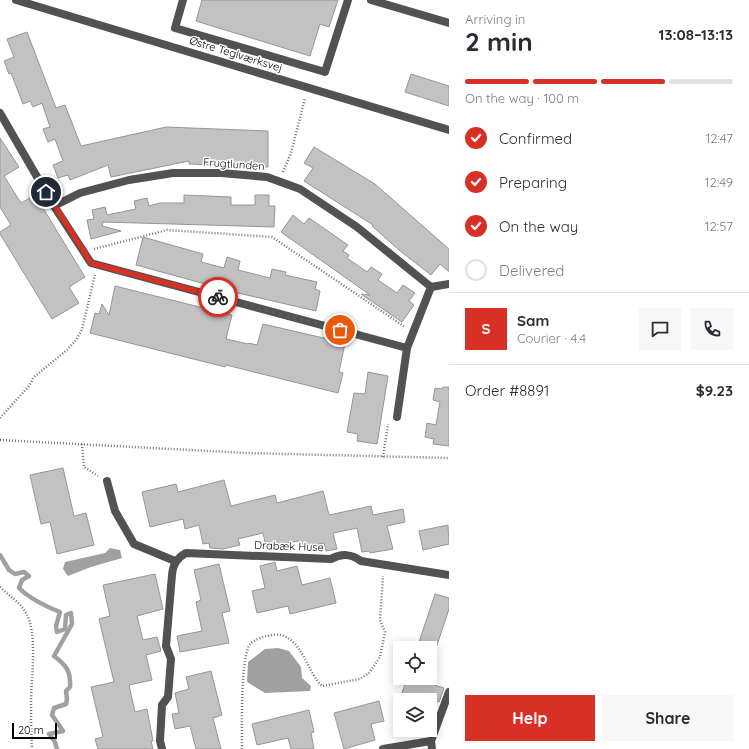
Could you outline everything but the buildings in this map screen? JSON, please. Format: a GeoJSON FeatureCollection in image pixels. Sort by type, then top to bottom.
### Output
{"type":"FeatureCollection","features":[{"type":"Feature","properties":{"kind":"street","name":"Østre Teglværksvej"},"geometry":{"type":"LineString","coordinates":[[16,0],[449,130]]}},
{"type":"Feature","properties":{"kind":"street"},"geometry":{"type":"LineString","coordinates":[[183,0],[176,28],[325,72],[348,0]]}},
{"type":"Feature","properties":{"kind":"street"},"geometry":{"type":"LineString","coordinates":[[371,0],[449,23]]}},
{"type":"Feature","properties":{"kind":"street"},"geometry":{"type":"LineString","coordinates":[[0,113],[54,206],[91,263],[407,348]]}},
{"type":"Feature","properties":{"kind":"street","name":"Frugtlunden"},"geometry":{"type":"LineString","coordinates":[[54,206],[80,193],[129,180],[173,173],[228,174],[267,177],[300,189],[357,228],[431,286]]}},
{"type":"Feature","properties":{"kind":"street"},"geometry":{"type":"LineString","coordinates":[[397,417],[407,348],[431,286],[449,284]]}},
{"type":"Feature","properties":{"kind":"street"},"geometry":{"type":"LineString","coordinates":[[107,481],[115,511],[134,544],[176,562],[172,575],[166,646],[171,659],[168,697],[162,705],[160,741],[162,749]]}},
{"type":"Feature","properties":{"kind":"street","name":"Drabæk Huse"},"geometry":{"type":"LineString","coordinates":[[176,562],[186,553],[331,559],[338,555],[355,556],[361,561],[449,575]]}},
{"type":"Feature","properties":{"kind":"street"},"geometry":{"type":"LineString","coordinates":[[384,749],[432,745],[449,692]]}},
{"type":"Feature","properties":{"kind":"path"},"geometry":{"type":"LineString","coordinates":[[278,181],[291,153],[308,87]]}},
{"type":"Feature","properties":{"kind":"path"},"geometry":{"type":"LineString","coordinates":[[84,252],[167,230],[272,237],[413,333]]}},
{"type":"Feature","properties":{"kind":"path"},"geometry":{"type":"LineString","coordinates":[[0,418],[29,386],[34,377],[67,350],[77,339],[82,329],[92,293],[96,264]]}},
{"type":"Feature","properties":{"kind":"path"},"geometry":{"type":"LineString","coordinates":[[383,457],[389,422],[397,417]]}},
{"type":"Feature","properties":{"kind":"path"},"geometry":{"type":"LineString","coordinates":[[0,440],[383,457],[449,458]]}},
{"type":"Feature","properties":{"kind":"path"},"geometry":{"type":"LineString","coordinates":[[82,444],[84,467],[107,481]]}},
{"type":"Feature","properties":{"kind":"path"},"geometry":{"type":"LineString","coordinates":[[242,749],[242,707],[246,655],[251,643],[265,636],[277,634],[287,637],[302,653],[316,680],[322,686],[360,679],[369,673],[380,657],[384,632],[380,620],[384,564]]}},
{"type":"Feature","properties":{"kind":"path"},"geometry":{"type":"LineString","coordinates":[[0,587],[18,602],[27,614],[30,627],[33,668],[31,701],[32,749]]}},
{"type":"Feature","properties":{"kind":"shaded area"},"geometry":{"type":"Polygon","coordinates":[[[110,548],[120,550],[122,558],[91,567],[68,576],[63,569],[65,562],[105,553],[110,548]]]}},
{"type":"Feature","properties":{"kind":"shaded area"},"geometry":{"type":"Polygon","coordinates":[[[278,648],[289,651],[301,667],[302,678],[311,686],[310,691],[265,693],[247,682],[248,662],[265,649],[278,648]]]}},
{"type":"Feature","properties":{"kind":"waterway"},"geometry":{"type":"LineString","coordinates":[[0,555],[9,570],[15,574],[24,572],[29,576],[22,580],[19,588],[38,602],[60,612],[56,626],[57,632],[65,629],[66,615],[71,613],[72,624],[54,656],[62,662],[70,677],[70,687],[66,691],[66,704],[54,708],[52,715],[63,731],[49,734],[55,742],[57,749]]}},
{"type":"Feature","properties":{"kind":"way so far"},"geometry":{"type":"LineString","coordinates":[[218,297],[340,330]]}},
{"type":"Feature","properties":{"kind":"route"},"geometry":{"type":"LineString","coordinates":[[46,192],[91,263],[218,297]]}}]}
